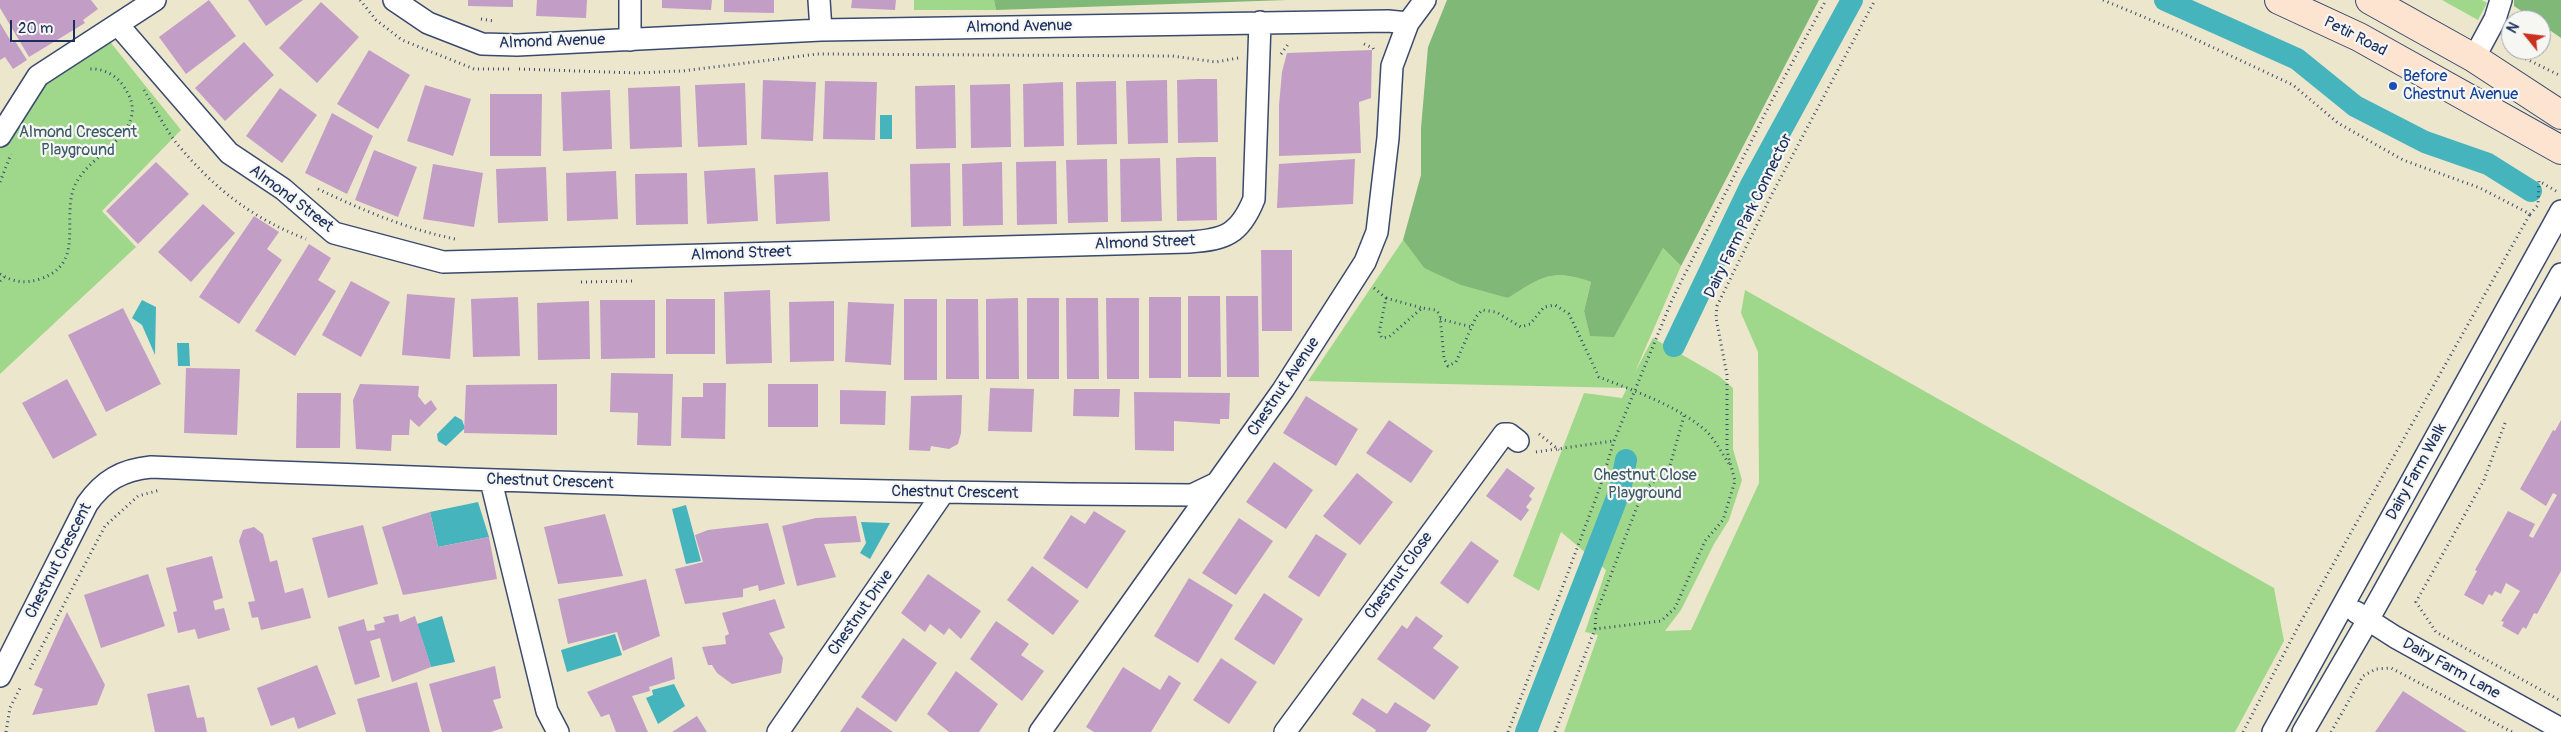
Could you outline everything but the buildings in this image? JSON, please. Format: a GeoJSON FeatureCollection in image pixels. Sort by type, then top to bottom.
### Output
{"type":"FeatureCollection","features":[{"type":"Feature","properties":{"kind":"main road","name":"Petir Road"},"geometry":{"type":"LineString","coordinates":[[2279,0],[2360,37],[2561,150]]}},
{"type":"Feature","properties":{"kind":"main road"},"geometry":{"type":"LineString","coordinates":[[2370,0],[2474,58],[2561,115]]}},
{"type":"Feature","properties":{"kind":"street"},"geometry":{"type":"LineString","coordinates":[[7,141],[38,76],[119,26],[155,0]]}},
{"type":"Feature","properties":{"kind":"street","name":"Almond Avenue"},"geometry":{"type":"LineString","coordinates":[[394,0],[428,24],[482,44],[517,45],[821,30],[1260,22],[1388,21],[1408,23]]}},
{"type":"Feature","properties":{"kind":"street"},"geometry":{"type":"LineString","coordinates":[[630,0],[630,40]]}},
{"type":"Feature","properties":{"kind":"street"},"geometry":{"type":"LineString","coordinates":[[819,0],[821,30]]}},
{"type":"Feature","properties":{"kind":"street","name":"Chestnut Avenue"},"geometry":{"type":"LineString","coordinates":[[1040,732],[1283,390],[1365,262],[1377,232],[1388,138],[1392,66],[1408,23],[1425,0]]}},
{"type":"Feature","properties":{"kind":"street"},"geometry":{"type":"LineString","coordinates":[[2474,58],[2495,19],[2501,0]]}},
{"type":"Feature","properties":{"kind":"street","name":"Almond Street"},"geometry":{"type":"LineString","coordinates":[[119,26],[228,153],[283,189],[334,233],[443,262],[1209,241],[1228,235],[1246,220],[1254,199],[1260,22]]}},
{"type":"Feature","properties":{"kind":"street","name":"Dairy Farm Walk"},"geometry":{"type":"LineString","coordinates":[[2273,732],[2561,211]]}},
{"type":"Feature","properties":{"kind":"street","name":"Dairy Farm Walk"},"geometry":{"type":"LineString","coordinates":[[2303,732],[2368,620],[2561,274]]}},
{"type":"Feature","properties":{"kind":"street","name":"Chestnut Close"},"geometry":{"type":"LineString","coordinates":[[1285,732],[1504,434],[1509,434],[1518,441]]}},
{"type":"Feature","properties":{"kind":"street","name":"Chestnut Crescent"},"geometry":{"type":"LineString","coordinates":[[0,676],[87,504],[98,488],[114,476],[131,469],[150,467],[492,481],[943,493],[1192,494],[1217,484]]}},
{"type":"Feature","properties":{"kind":"street"},"geometry":{"type":"LineString","coordinates":[[492,481],[547,711],[558,732]]}},
{"type":"Feature","properties":{"kind":"street","name":"Chestnut Drive"},"geometry":{"type":"LineString","coordinates":[[778,732],[943,493]]}},
{"type":"Feature","properties":{"kind":"street","name":"Dairy Farm Lane"},"geometry":{"type":"LineString","coordinates":[[2343,604],[2561,730]]}},
{"type":"Feature","properties":{"kind":"path"},"geometry":{"type":"LineString","coordinates":[[1508,732],[1599,490],[1614,441],[1633,391],[1688,265],[1769,106],[1826,0]]}},
{"type":"Feature","properties":{"kind":"path","name":"Dairy Farm Park Connector"},"geometry":{"type":"LineString","coordinates":[[1595,629],[1661,620],[1674,608],[1704,541],[1723,520],[1734,489],[1735,480],[1727,451],[1727,375],[1716,318],[1717,306],[1772,194],[1875,0]]}},
{"type":"Feature","properties":{"kind":"path"},"geometry":{"type":"LineString","coordinates":[[2103,0],[2182,33],[2294,85],[2338,123],[2403,160],[2480,188],[2530,214]]}},
{"type":"Feature","properties":{"kind":"path"},"geometry":{"type":"LineString","coordinates":[[1279,57],[1290,42],[1298,40]]}},
{"type":"Feature","properties":{"kind":"path"},"geometry":{"type":"LineString","coordinates":[[1357,42],[1373,48],[1376,54]]}},
{"type":"Feature","properties":{"kind":"path"},"geometry":{"type":"LineString","coordinates":[[817,54],[1172,56],[1216,62],[1238,58],[1238,68]]}},
{"type":"Feature","properties":{"kind":"path"},"geometry":{"type":"LineString","coordinates":[[0,274],[23,283],[32,282],[46,277],[62,264],[70,244],[69,204],[75,185],[90,163],[120,137],[131,121],[130,103],[122,84],[102,69],[85,70]]}},
{"type":"Feature","properties":{"kind":"path"},"geometry":{"type":"LineString","coordinates":[[141,85],[177,144],[234,202],[273,226],[310,241]]}},
{"type":"Feature","properties":{"kind":"path"},"geometry":{"type":"LineString","coordinates":[[0,182],[7,141]]}},
{"type":"Feature","properties":{"kind":"path"},"geometry":{"type":"LineString","coordinates":[[2243,732],[2318,590],[2530,214],[2538,205],[2539,181],[2561,194]]}},
{"type":"Feature","properties":{"kind":"path"},"geometry":{"type":"LineString","coordinates":[[316,188],[352,205],[426,233],[460,240]]}},
{"type":"Feature","properties":{"kind":"path"},"geometry":{"type":"LineString","coordinates":[[0,281],[4,277]]}},
{"type":"Feature","properties":{"kind":"path"},"geometry":{"type":"LineString","coordinates":[[573,282],[642,280]]}},
{"type":"Feature","properties":{"kind":"path"},"geometry":{"type":"LineString","coordinates":[[1370,284],[1386,298],[1436,310],[1440,320],[1444,359],[1448,366],[1456,362],[1478,313],[1482,310],[1496,312],[1521,327],[1530,324],[1544,307],[1554,305],[1569,314],[1599,377],[1684,416],[1706,431],[1732,467]]}},
{"type":"Feature","properties":{"kind":"path"},"geometry":{"type":"LineString","coordinates":[[1386,298],[1379,335],[1384,338],[1389,337],[1422,308]]}},
{"type":"Feature","properties":{"kind":"path"},"geometry":{"type":"LineString","coordinates":[[1440,320],[1472,327]]}},
{"type":"Feature","properties":{"kind":"path"},"geometry":{"type":"LineString","coordinates":[[2509,415],[2484,480],[2416,602],[2436,632],[2561,701]]}},
{"type":"Feature","properties":{"kind":"path"},"geometry":{"type":"LineString","coordinates":[[1555,732],[1595,629],[1596,614],[1644,491],[1669,469],[1684,416]]}},
{"type":"Feature","properties":{"kind":"path"},"geometry":{"type":"LineString","coordinates":[[1536,453],[1614,441]]}},
{"type":"Feature","properties":{"kind":"path"},"geometry":{"type":"LineString","coordinates":[[28,673],[105,526],[138,496],[162,489]]}},
{"type":"Feature","properties":{"kind":"path"},"geometry":{"type":"LineString","coordinates":[[2331,732],[2364,676],[2376,669],[2391,668],[2512,732]]}},
{"type":"Feature","properties":{"kind":"path"},"geometry":{"type":"LineString","coordinates":[[6,732],[10,708],[23,682]]}},
{"type":"Feature","properties":{"kind":"green space"},"geometry":{"type":"Polygon","coordinates":[[[914,0],[994,0],[996,10],[914,10],[914,0]]]}},
{"type":"Feature","properties":{"kind":"green space"},"geometry":{"type":"Polygon","coordinates":[[[994,0],[1287,0],[996,10],[994,0]]]}},
{"type":"Feature","properties":{"kind":"green space"},"geometry":{"type":"Polygon","coordinates":[[[1447,0],[1819,0],[1681,266],[1663,248],[1614,337],[1590,336],[1584,311],[1591,282],[1556,275],[1539,280],[1508,298],[1461,285],[1424,268],[1403,240],[1421,175],[1421,128],[1428,47],[1447,0]]]}},
{"type":"Feature","properties":{"kind":"green space"},"geometry":{"type":"Polygon","coordinates":[[[2442,0],[2482,0],[2487,3],[2478,20],[2442,0]]]}},
{"type":"Feature","properties":{"kind":"green space"},"geometry":{"type":"Polygon","coordinates":[[[2514,0],[2561,0],[2561,38],[2551,31],[2551,10],[2520,10],[2514,6],[2514,0]]]}},
{"type":"Feature","properties":{"kind":"green space","name":"Almond Crescent Playground"},"geometry":{"type":"Polygon","coordinates":[[[107,38],[181,130],[102,211],[136,247],[0,374],[0,148],[29,96],[107,38]]]}},
{"type":"Feature","properties":{"kind":"green space","name":"Chestnut Close Playground"},"geometry":{"type":"Polygon","coordinates":[[[1403,240],[1424,268],[1508,298],[1539,280],[1556,275],[1591,282],[1584,311],[1590,335],[1613,336],[1663,248],[1681,266],[1635,372],[1653,338],[1719,376],[1733,388],[1733,449],[1742,480],[1729,520],[1714,544],[1681,610],[1665,631],[1691,630],[1759,483],[1758,352],[1741,313],[1745,290],[2274,588],[2284,641],[2235,732],[1564,732],[1598,635],[1585,632],[1606,570],[1561,532],[1539,591],[1513,576],[1584,393],[1622,398],[1627,388],[1308,381],[1403,240]]]}},
{"type":"Feature","properties":{"kind":"water"},"geometry":{"type":"Polygon","coordinates":[[[880,115],[892,115],[892,139],[880,139],[880,115]]]}},
{"type":"Feature","properties":{"kind":"water"},"geometry":{"type":"Polygon","coordinates":[[[142,300],[156,307],[155,355],[142,325],[132,318],[142,300]]]}},
{"type":"Feature","properties":{"kind":"water"},"geometry":{"type":"Polygon","coordinates":[[[177,343],[189,343],[190,366],[178,366],[177,343]]]}},
{"type":"Feature","properties":{"kind":"water"},"geometry":{"type":"Polygon","coordinates":[[[455,416],[462,420],[465,428],[446,446],[438,441],[437,434],[455,416]]]}},
{"type":"Feature","properties":{"kind":"water"},"geometry":{"type":"Polygon","coordinates":[[[478,502],[489,537],[438,547],[430,512],[478,502]]]}},
{"type":"Feature","properties":{"kind":"water"},"geometry":{"type":"Polygon","coordinates":[[[686,505],[701,561],[686,564],[672,509],[686,505]]]}},
{"type":"Feature","properties":{"kind":"water"},"geometry":{"type":"Polygon","coordinates":[[[861,522],[890,523],[870,559],[860,553],[866,543],[861,522]]]}},
{"type":"Feature","properties":{"kind":"water"},"geometry":{"type":"Polygon","coordinates":[[[442,616],[455,662],[431,667],[417,624],[442,616]]]}},
{"type":"Feature","properties":{"kind":"water"},"geometry":{"type":"Polygon","coordinates":[[[615,634],[622,655],[567,672],[561,650],[615,634]]]}},
{"type":"Feature","properties":{"kind":"water"},"geometry":{"type":"Polygon","coordinates":[[[674,684],[685,706],[658,724],[646,698],[653,695],[652,690],[674,684]]]}},
{"type":"Feature","properties":{"kind":"waterway"},"geometry":{"type":"LineString","coordinates":[[1674,346],[1751,185],[1852,0]]}},
{"type":"Feature","properties":{"kind":"waterway"},"geometry":{"type":"LineString","coordinates":[[2165,0],[2297,59],[2355,106],[2425,142],[2488,164],[2531,191]]}},
{"type":"Feature","properties":{"kind":"waterway"},"geometry":{"type":"LineString","coordinates":[[1526,732],[1620,490],[1626,460]]}},
{"type":"Feature","properties":{"kind":"place","name":"Before Chestnut Avenue"},"geometry":{"type":"Point","coordinates":[2393,86]}}]}
